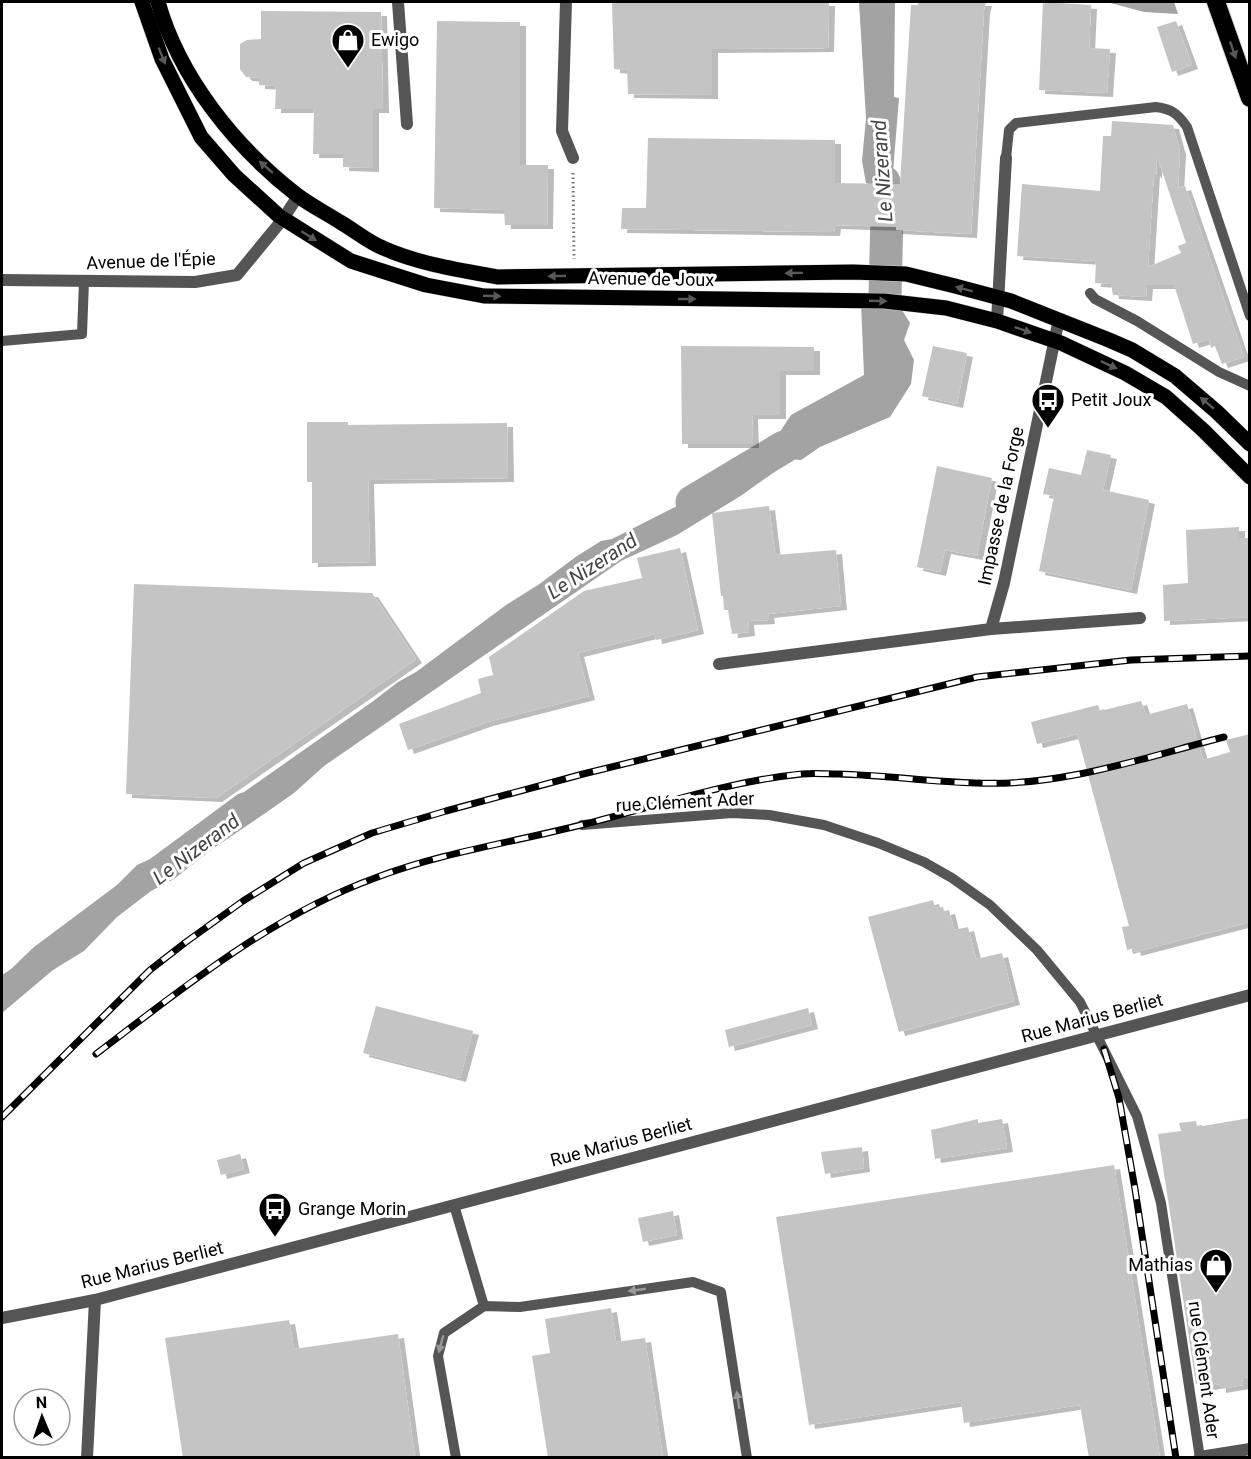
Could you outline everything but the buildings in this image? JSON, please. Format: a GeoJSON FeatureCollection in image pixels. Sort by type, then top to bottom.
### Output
{"type":"FeatureCollection","features":[{"type":"Feature","properties":{"kind":"highway"},"geometry":{"type":"LineString","coordinates":[[1216,2],[1250,98]]}},
{"type":"Feature","properties":{"kind":"main road","name":"Avenue de Joux"},"geometry":{"type":"LineString","coordinates":[[142,2],[162,59],[201,138],[234,176],[283,219],[351,261],[426,285],[484,296],[850,300],[946,308],[997,321],[1055,341],[1125,372],[1166,397],[1249,474]]}},
{"type":"Feature","properties":{"kind":"main road","name":"Avenue de Joux"},"geometry":{"type":"LineString","coordinates":[[158,2],[164,22],[188,72],[214,110],[255,158],[298,196],[382,248],[444,267],[498,277],[853,272],[906,274],[999,298],[1132,350],[1175,376],[1217,411],[1250,444]]}},
{"type":"Feature","properties":{"kind":"street"},"geometry":{"type":"LineString","coordinates":[[398,2],[407,124]]}},
{"type":"Feature","properties":{"kind":"street"},"geometry":{"type":"LineString","coordinates":[[566,2],[562,131],[573,158]]}},
{"type":"Feature","properties":{"kind":"street"},"geometry":{"type":"LineString","coordinates":[[997,321],[1006,158]]}},
{"type":"Feature","properties":{"kind":"street","name":"Avenue de l'Épie"},"geometry":{"type":"LineString","coordinates":[[2,280],[195,282],[237,275],[283,219],[298,196]]}},
{"type":"Feature","properties":{"kind":"street","name":"Impasse de la Forge"},"geometry":{"type":"LineString","coordinates":[[991,629],[1006,571],[1059,320]]}},
{"type":"Feature","properties":{"kind":"street"},"geometry":{"type":"LineString","coordinates":[[719,664],[991,629],[1140,618]]}},
{"type":"Feature","properties":{"kind":"street","name":"Rue Marius Berliet"},"geometry":{"type":"LineString","coordinates":[[2,1318],[95,1300],[1250,995]]}},
{"type":"Feature","properties":{"kind":"street"},"geometry":{"type":"LineString","coordinates":[[87,1458],[95,1300]]}},
{"type":"Feature","properties":{"kind":"street"},"geometry":{"type":"LineString","coordinates":[[1200,1457],[1250,1449]]}},
{"type":"Feature","properties":{"kind":"lane"},"geometry":{"type":"LineString","coordinates":[[1006,158],[1009,130],[1016,123],[1156,107],[1170,109],[1180,116],[1186,128],[1250,316]]}},
{"type":"Feature","properties":{"kind":"lane"},"geometry":{"type":"LineString","coordinates":[[2,341],[82,334],[84,281]]}},
{"type":"Feature","properties":{"kind":"lane"},"geometry":{"type":"LineString","coordinates":[[1090,293],[1095,299],[1137,321],[1220,372],[1250,386]]}},
{"type":"Feature","properties":{"kind":"lane","name":"rue Clément Ader"},"geometry":{"type":"LineString","coordinates":[[582,825],[732,813],[769,815],[824,825],[878,843],[924,862],[952,878],[990,905],[1037,950],[1080,1002],[1137,1116],[1161,1203],[1200,1457]]}},
{"type":"Feature","properties":{"kind":"lane"},"geometry":{"type":"LineString","coordinates":[[454,1205],[484,1306]]}},
{"type":"Feature","properties":{"kind":"lane"},"geometry":{"type":"LineString","coordinates":[[456,1458],[438,1356],[444,1333],[484,1306],[520,1307],[693,1282],[720,1292],[747,1458]]}},
{"type":"Feature","properties":{"kind":"path"},"geometry":{"type":"LineString","coordinates":[[573,158],[574,276]]}},
{"type":"Feature","properties":{"kind":"water"},"geometry":{"type":"Polygon","coordinates":[[[859,2],[895,2],[894,97],[899,98],[892,184],[866,183],[862,161],[866,118],[859,2]]]}},
{"type":"Feature","properties":{"kind":"water"},"geometry":{"type":"Polygon","coordinates":[[[1107,2],[1174,2],[1178,14],[1144,12],[1107,2]]]}},
{"type":"Feature","properties":{"kind":"water"},"geometry":{"type":"Polygon","coordinates":[[[897,302],[910,323],[904,340],[914,360],[911,384],[890,417],[820,447],[801,460],[789,459],[775,467],[777,470],[742,495],[677,535],[621,561],[324,766],[294,793],[211,850],[174,879],[151,891],[117,917],[84,951],[53,970],[2,1013],[2,975],[34,947],[117,885],[137,865],[150,859],[238,794],[244,792],[398,682],[416,672],[577,556],[601,541],[612,539],[742,473],[770,447],[791,415],[864,375],[861,304],[897,302]]]}},
{"type":"Feature","properties":{"kind":"waterway","name":"Le Nizerand"},"geometry":{"type":"LineString","coordinates":[[884,182],[887,214],[884,337]]}},
{"type":"Feature","properties":{"kind":"waterway","name":"Le Nizerand"},"geometry":{"type":"LineString","coordinates":[[692,502],[784,447]]}},
{"type":"Feature","properties":{"kind":"railway"},"geometry":{"type":"LineString","coordinates":[[2,1117],[150,970],[186,942],[243,901],[304,863],[372,833],[583,774],[977,677],[1131,660],[1250,656]]}},
{"type":"Feature","properties":{"kind":"railway"},"geometry":{"type":"LineString","coordinates":[[96,1054],[229,955],[300,912],[375,878],[427,861],[585,824],[720,788],[775,777],[802,774],[856,775],[1008,783],[1070,776],[1224,737]]}},
{"type":"Feature","properties":{"kind":"railway"},"geometry":{"type":"LineString","coordinates":[[1104,1049],[1119,1098],[1176,1458]]}},
{"type":"Feature","properties":{"kind":"place","name":"Ewigo"},"geometry":{"type":"Point","coordinates":[348,69]}},
{"type":"Feature","properties":{"kind":"place","name":"Petit Joux"},"geometry":{"type":"Point","coordinates":[1048,429]}},
{"type":"Feature","properties":{"kind":"place","name":"Grange Morin"},"geometry":{"type":"Point","coordinates":[275,1238]}},
{"type":"Feature","properties":{"kind":"place","name":"Mathias"},"geometry":{"type":"Point","coordinates":[1216,1294]}}]}
